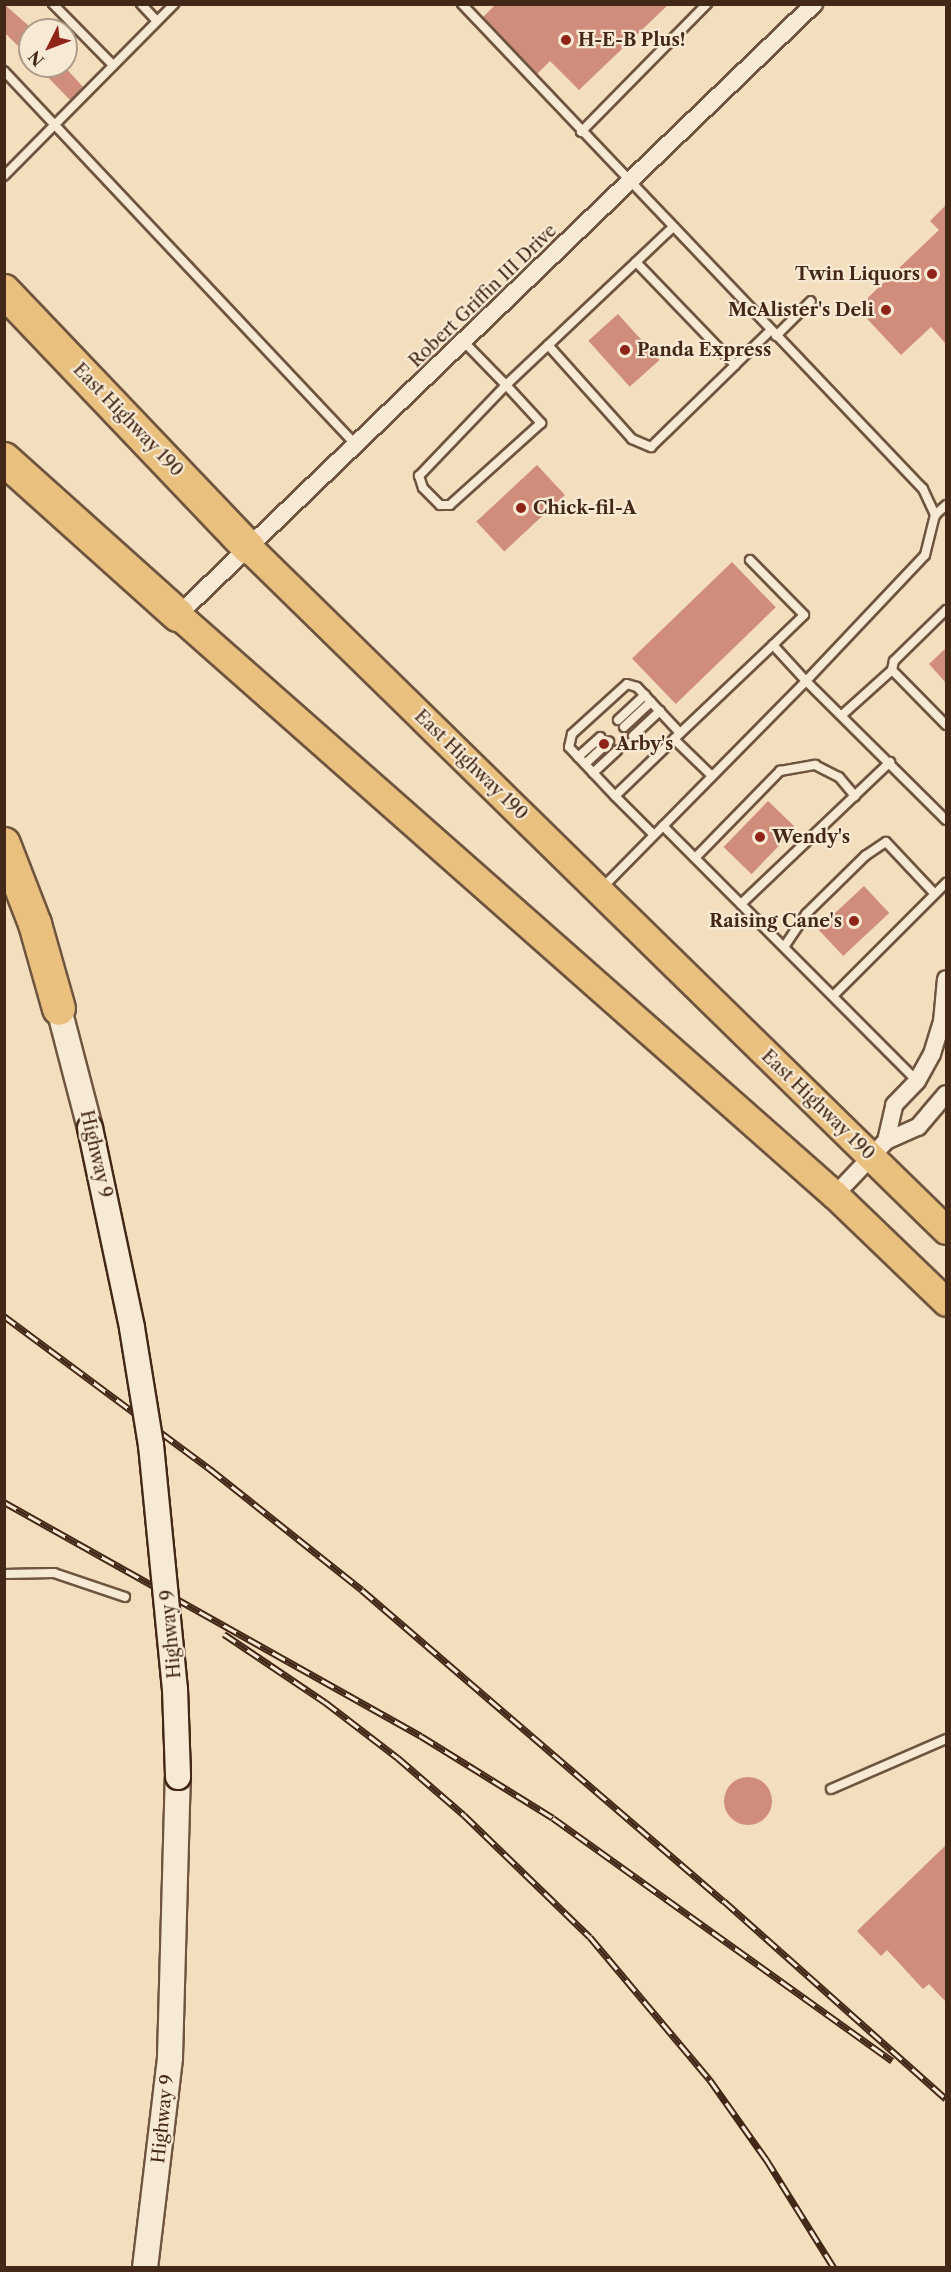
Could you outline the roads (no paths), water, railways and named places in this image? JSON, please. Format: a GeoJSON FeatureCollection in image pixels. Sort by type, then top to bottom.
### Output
{"type":"FeatureCollection","features":[{"type":"Feature","properties":{"kind":"highway","name":"East Highway 190"},"geometry":{"type":"LineString","coordinates":[[9,292],[249,548]]}},
{"type":"Feature","properties":{"kind":"highway"},"geometry":{"type":"LineString","coordinates":[[4,459],[178,615]]}},
{"type":"Feature","properties":{"kind":"highway","name":"Highway 9"},"geometry":{"type":"LineString","coordinates":[[4,844],[35,924],[59,1009]]}},
{"type":"Feature","properties":{"kind":"highway","name":"Highway 9"},"geometry":{"type":"LineString","coordinates":[[4,900],[59,1009]]}},
{"type":"Feature","properties":{"kind":"main road","name":"East Highway 190"},"geometry":{"type":"LineString","coordinates":[[249,548],[599,890],[879,1149],[946,1230]]}},
{"type":"Feature","properties":{"kind":"main road"},"geometry":{"type":"LineString","coordinates":[[178,615],[835,1195],[946,1302]]}},
{"type":"Feature","properties":{"kind":"main road","name":"Highway 9"},"geometry":{"type":"LineString","coordinates":[[59,1009],[90,1128],[132,1328],[151,1444],[176,1689],[178,1777],[170,2057],[145,2268]]}},
{"type":"Feature","properties":{"kind":"street","name":"Robert Griffin III Drive"},"geometry":{"type":"LineString","coordinates":[[178,615],[814,4]]}},
{"type":"Feature","properties":{"kind":"street"},"geometry":{"type":"LineString","coordinates":[[879,1149],[894,1105],[917,1081],[932,1054],[942,1022],[946,979]]}},
{"type":"Feature","properties":{"kind":"street"},"geometry":{"type":"LineString","coordinates":[[835,1195],[879,1149],[918,1127],[946,1094]]}},
{"type":"Feature","properties":{"kind":"lane"},"geometry":{"type":"LineString","coordinates":[[53,4],[113,65]]}},
{"type":"Feature","properties":{"kind":"lane"},"geometry":{"type":"LineString","coordinates":[[141,4],[157,21]]}},
{"type":"Feature","properties":{"kind":"lane"},"geometry":{"type":"LineString","coordinates":[[4,176],[174,4]]}},
{"type":"Feature","properties":{"kind":"lane"},"geometry":{"type":"LineString","coordinates":[[462,4],[922,489],[935,515]]}},
{"type":"Feature","properties":{"kind":"lane"},"geometry":{"type":"LineString","coordinates":[[581,132],[707,4]]}},
{"type":"Feature","properties":{"kind":"lane"},"geometry":{"type":"LineString","coordinates":[[4,71],[356,445]]}},
{"type":"Feature","properties":{"kind":"lane"},"geometry":{"type":"LineString","coordinates":[[463,341],[506,385],[541,423],[450,505],[440,505],[433,500],[419,476],[506,385],[673,227]]}},
{"type":"Feature","properties":{"kind":"lane"},"geometry":{"type":"LineString","coordinates":[[636,262],[735,365]]}},
{"type":"Feature","properties":{"kind":"lane"},"geometry":{"type":"LineString","coordinates":[[548,345],[632,439],[651,447],[735,365],[811,301]]}},
{"type":"Feature","properties":{"kind":"lane"},"geometry":{"type":"LineString","coordinates":[[599,890],[806,681],[925,555],[935,515],[946,505]]}},
{"type":"Feature","properties":{"kind":"lane"},"geometry":{"type":"LineString","coordinates":[[615,796],[804,615],[750,560]]}},
{"type":"Feature","properties":{"kind":"lane"},"geometry":{"type":"LineString","coordinates":[[842,715],[892,670],[894,661],[946,610]]}},
{"type":"Feature","properties":{"kind":"lane"},"geometry":{"type":"LineString","coordinates":[[773,645],[806,681],[944,813]]}},
{"type":"Feature","properties":{"kind":"lane"},"geometry":{"type":"LineString","coordinates":[[892,670],[946,725]]}},
{"type":"Feature","properties":{"kind":"lane"},"geometry":{"type":"LineString","coordinates":[[653,834],[569,747],[572,734],[627,684],[645,694],[712,776]]}},
{"type":"Feature","properties":{"kind":"lane"},"geometry":{"type":"LineString","coordinates":[[618,720],[645,694]]}},
{"type":"Feature","properties":{"kind":"lane"},"geometry":{"type":"LineString","coordinates":[[624,727],[651,702]]}},
{"type":"Feature","properties":{"kind":"lane"},"geometry":{"type":"LineString","coordinates":[[633,736],[660,711]]}},
{"type":"Feature","properties":{"kind":"lane"},"geometry":{"type":"LineString","coordinates":[[578,757],[600,737]]}},
{"type":"Feature","properties":{"kind":"lane"},"geometry":{"type":"LineString","coordinates":[[585,764],[609,742]]}},
{"type":"Feature","properties":{"kind":"lane"},"geometry":{"type":"LineString","coordinates":[[593,773],[617,751]]}},
{"type":"Feature","properties":{"kind":"lane"},"geometry":{"type":"LineString","coordinates":[[741,904],[890,762]]}},
{"type":"Feature","properties":{"kind":"lane"},"geometry":{"type":"LineString","coordinates":[[695,858],[780,771],[815,765],[839,777],[855,795]]}},
{"type":"Feature","properties":{"kind":"lane"},"geometry":{"type":"LineString","coordinates":[[663,826],[917,1081]]}},
{"type":"Feature","properties":{"kind":"lane"},"geometry":{"type":"LineString","coordinates":[[784,947],[807,914],[865,856],[886,842],[935,894]]}},
{"type":"Feature","properties":{"kind":"lane"},"geometry":{"type":"LineString","coordinates":[[833,996],[946,883]]}},
{"type":"Feature","properties":{"kind":"lane"},"geometry":{"type":"LineString","coordinates":[[4,1574],[54,1573],[125,1597]]}},
{"type":"Feature","properties":{"kind":"lane"},"geometry":{"type":"LineString","coordinates":[[831,1789],[946,1739]]}},
{"type":"Feature","properties":{"kind":"railway"},"geometry":{"type":"LineString","coordinates":[[4,1316],[210,1469],[362,1590],[724,1901],[946,2099]]}},
{"type":"Feature","properties":{"kind":"railway"},"geometry":{"type":"LineString","coordinates":[[4,1502],[421,1736],[553,1818],[892,2061]]}},
{"type":"Feature","properties":{"kind":"railway"},"geometry":{"type":"LineString","coordinates":[[224,1634],[325,1702],[398,1758],[464,1815],[590,1937],[710,2080],[766,2159],[834,2268]]}},
{"type":"Feature","properties":{"kind":"place","name":"H-E-B Plus!"},"geometry":{"type":"Point","coordinates":[566,40]}},
{"type":"Feature","properties":{"kind":"place","name":"Twin Liquors"},"geometry":{"type":"Point","coordinates":[932,274]}},
{"type":"Feature","properties":{"kind":"place","name":"McAlister's Deli"},"geometry":{"type":"Point","coordinates":[886,310]}},
{"type":"Feature","properties":{"kind":"place","name":"Panda Express"},"geometry":{"type":"Point","coordinates":[625,350]}},
{"type":"Feature","properties":{"kind":"place","name":"Chick-fil-A"},"geometry":{"type":"Point","coordinates":[521,508]}},
{"type":"Feature","properties":{"kind":"place","name":"Arby's"},"geometry":{"type":"Point","coordinates":[604,744]}},
{"type":"Feature","properties":{"kind":"place","name":"Wendy's"},"geometry":{"type":"Point","coordinates":[760,837]}},
{"type":"Feature","properties":{"kind":"place","name":"Raising Cane's"},"geometry":{"type":"Point","coordinates":[854,921]}}]}
